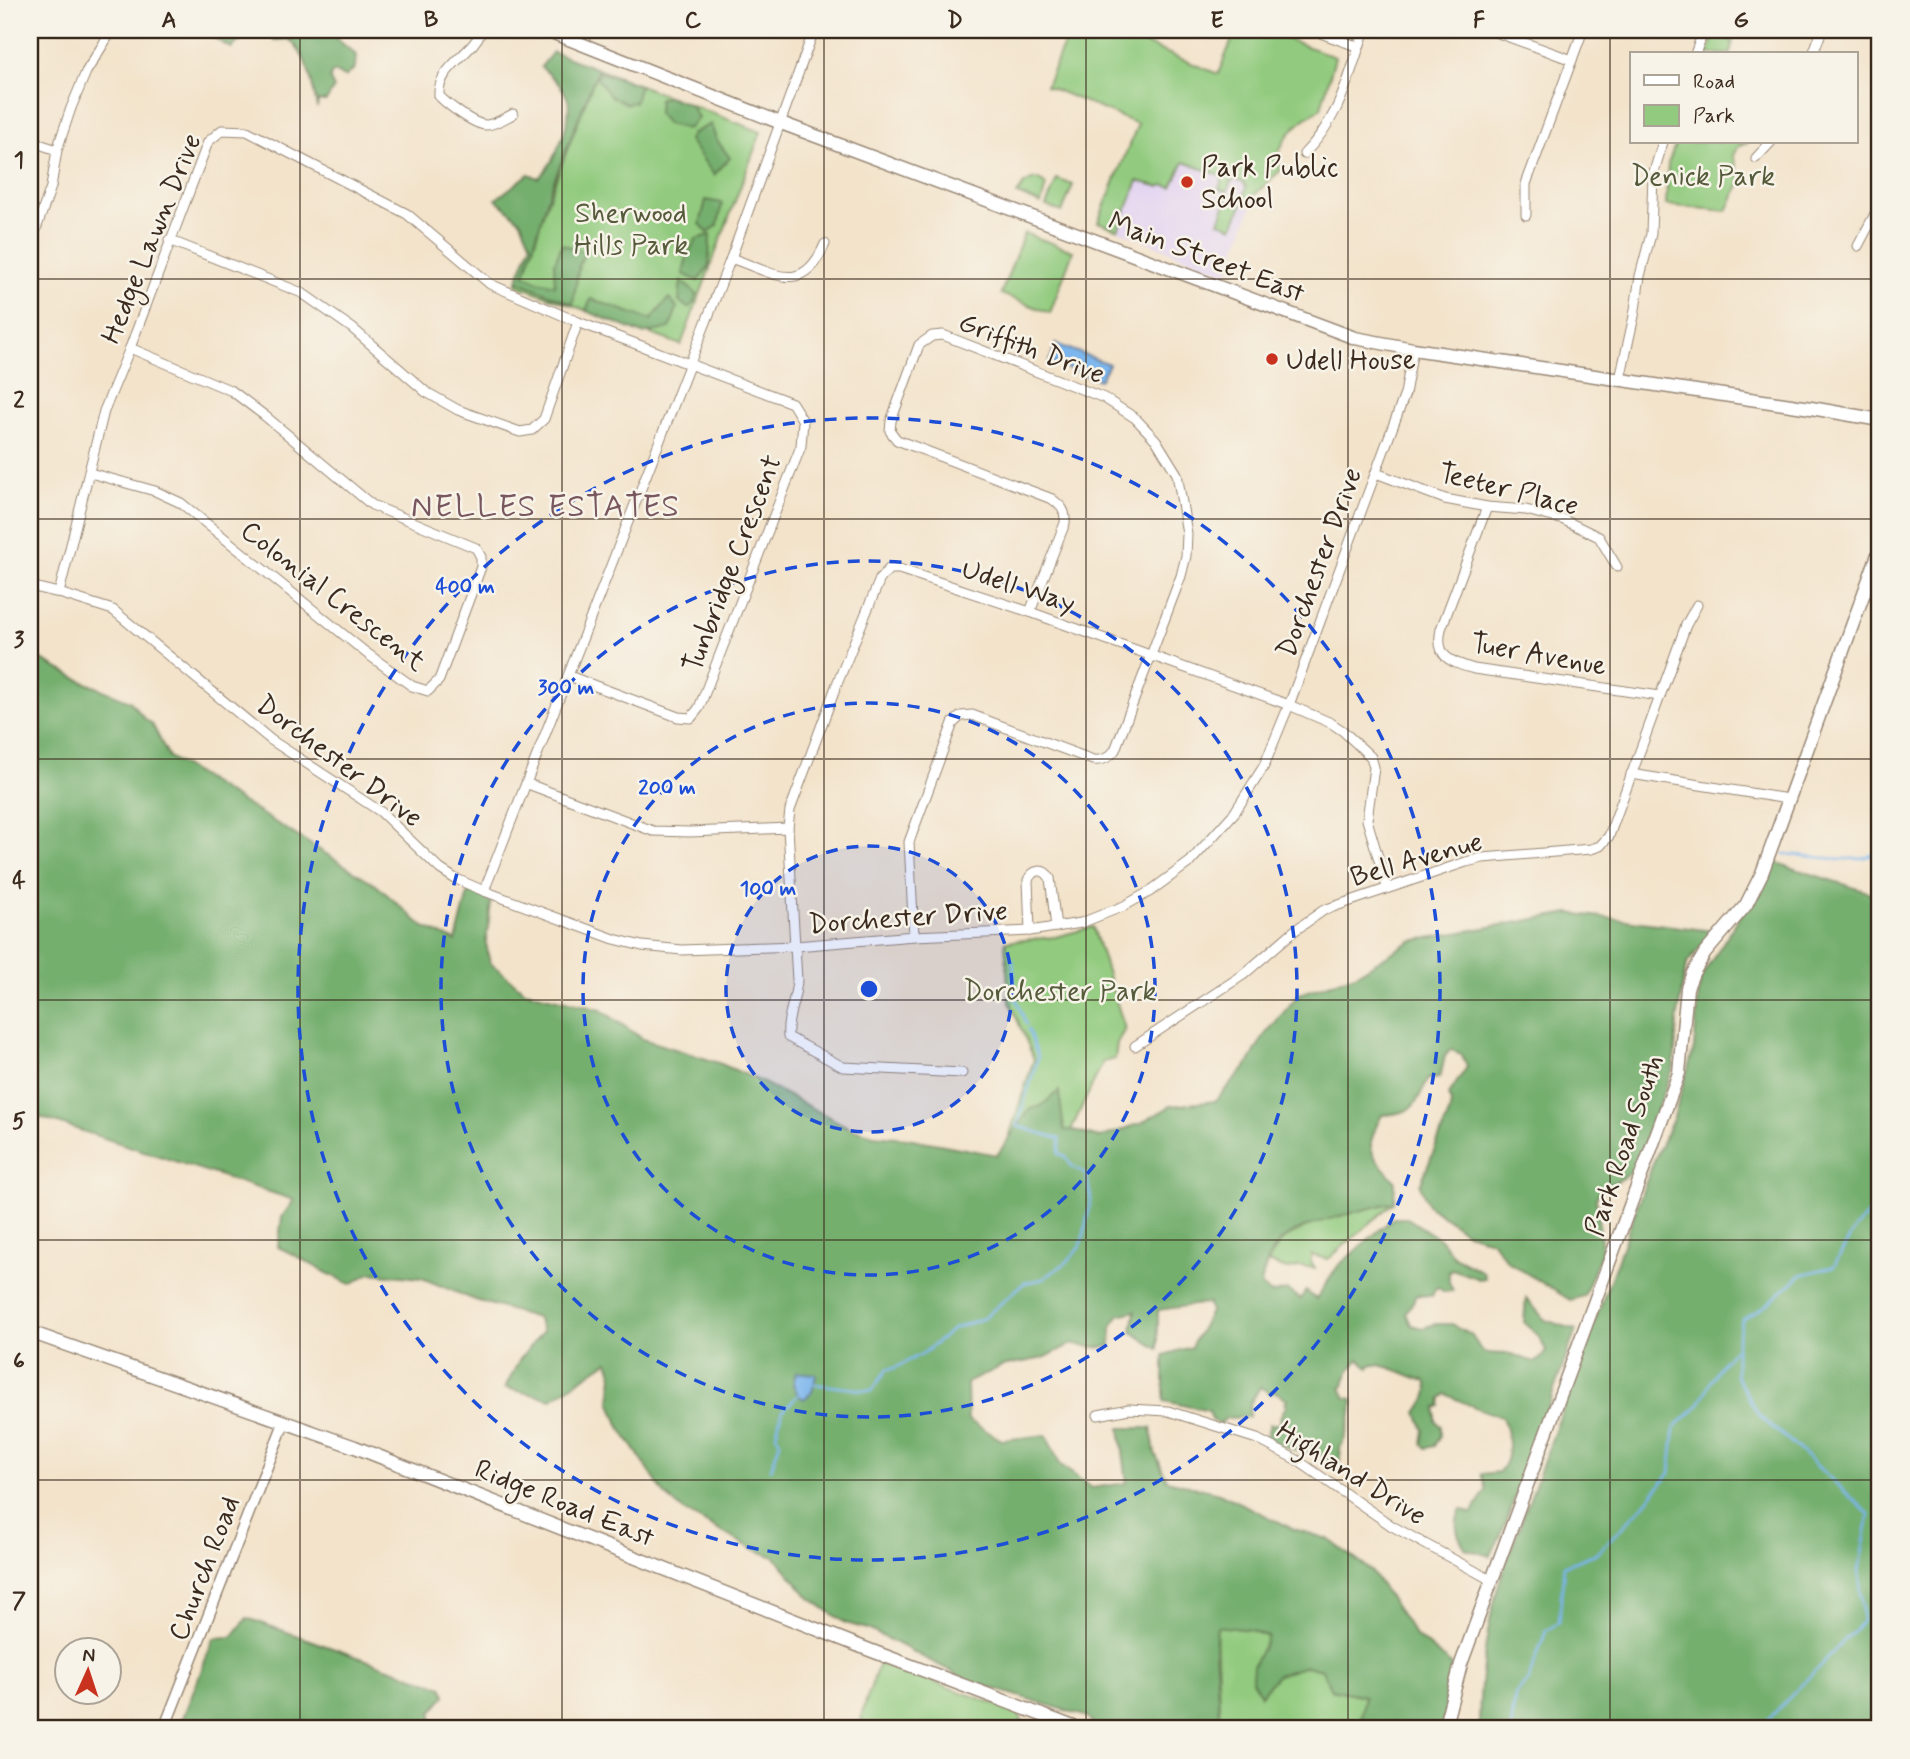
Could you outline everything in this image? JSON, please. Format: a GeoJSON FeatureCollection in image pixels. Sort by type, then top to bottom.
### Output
{"type":"FeatureCollection","features":[{"type":"Feature","properties":{"kind":"main road","name":"Main Street East"},"geometry":{"type":"LineString","coordinates":[[546,30],[781,123],[1355,338],[1880,420]]}},
{"type":"Feature","properties":{"kind":"main road","name":"Park Road South"},"geometry":{"type":"LineString","coordinates":[[1444,1729],[1461,1664],[1679,1073],[1687,988],[1705,953],[1746,905],[1762,873],[1880,550]]}},
{"type":"Feature","properties":{"kind":"main road","name":"Ridge Road East"},"geometry":{"type":"LineString","coordinates":[[30,1332],[464,1488],[872,1651],[1079,1729]]}},
{"type":"Feature","properties":{"kind":"street"},"geometry":{"type":"LineString","coordinates":[[30,246],[51,187],[57,150],[86,72],[112,30]]}},
{"type":"Feature","properties":{"kind":"street"},"geometry":{"type":"LineString","coordinates":[[482,30],[472,47],[442,75],[438,85],[439,96],[481,125],[491,125],[513,114]]}},
{"type":"Feature","properties":{"kind":"street"},"geometry":{"type":"LineString","coordinates":[[484,891],[731,258],[814,30]]}},
{"type":"Feature","properties":{"kind":"street"},"geometry":{"type":"LineString","coordinates":[[979,30],[992,33],[1002,30]]}},
{"type":"Feature","properties":{"kind":"street"},"geometry":{"type":"LineString","coordinates":[[1312,30],[1359,47]]}},
{"type":"Feature","properties":{"kind":"street"},"geometry":{"type":"LineString","coordinates":[[1304,153],[1321,136],[1338,107],[1365,30]]}},
{"type":"Feature","properties":{"kind":"street"},"geometry":{"type":"LineString","coordinates":[[1490,30],[1572,60]]}},
{"type":"Feature","properties":{"kind":"street"},"geometry":{"type":"LineString","coordinates":[[1526,215],[1526,184],[1583,30]]}},
{"type":"Feature","properties":{"kind":"street"},"geometry":{"type":"LineString","coordinates":[[1696,52],[1704,30]]}},
{"type":"Feature","properties":{"kind":"street"},"geometry":{"type":"LineString","coordinates":[[1814,52],[1822,30]]}},
{"type":"Feature","properties":{"kind":"street","name":"Hedge Lawn Drive"},"geometry":{"type":"LineString","coordinates":[[59,593],[104,411],[208,142],[222,130],[247,131],[407,214],[489,284],[578,322],[690,364]]}},
{"type":"Feature","properties":{"kind":"street"},"geometry":{"type":"LineString","coordinates":[[30,141],[57,150]]}},
{"type":"Feature","properties":{"kind":"street"},"geometry":{"type":"LineString","coordinates":[[1620,379],[1651,234],[1653,175],[1661,144]]}},
{"type":"Feature","properties":{"kind":"street"},"geometry":{"type":"LineString","coordinates":[[1756,158],[1768,144]]}},
{"type":"Feature","properties":{"kind":"street"},"geometry":{"type":"LineString","coordinates":[[1858,246],[1879,205],[1880,187]]}},
{"type":"Feature","properties":{"kind":"street"},"geometry":{"type":"LineString","coordinates":[[169,240],[302,293],[352,328],[426,392],[458,410],[520,432],[532,430],[544,419],[578,322]]}},
{"type":"Feature","properties":{"kind":"street"},"geometry":{"type":"LineString","coordinates":[[731,258],[783,276],[799,277],[817,262],[825,244]]}},
{"type":"Feature","properties":{"kind":"street","name":"Griffith Drive"},"geometry":{"type":"LineString","coordinates":[[1030,611],[1065,523],[1066,513],[1060,505],[1052,499],[897,440],[890,430],[919,345],[932,336],[943,335],[1104,398],[1135,418],[1156,440],[1177,474],[1187,534],[1186,556],[1181,576],[1152,654]]}},
{"type":"Feature","properties":{"kind":"street","name":"Colonial Crescent"},"geometry":{"type":"LineString","coordinates":[[90,473],[155,491],[181,503],[365,652],[412,685],[428,691],[439,680],[481,567],[481,557],[476,548],[372,505],[232,391],[130,348]]}},
{"type":"Feature","properties":{"kind":"street","name":"Dorchester Drive"},"geometry":{"type":"LineString","coordinates":[[30,586],[113,610],[271,740],[381,812],[440,869],[454,878],[614,939],[642,946],[682,950],[796,946],[914,936],[1030,931],[1081,923],[1124,906],[1149,892],[1189,862],[1235,812],[1264,766],[1405,394],[1413,349]]}},
{"type":"Feature","properties":{"kind":"street","name":"Tunbridge Crescent"},"geometry":{"type":"LineString","coordinates":[[569,676],[678,717],[691,718],[699,708],[801,446],[803,421],[792,403],[690,364]]}},
{"type":"Feature","properties":{"kind":"street","name":"Teeter Place"},"geometry":{"type":"LineString","coordinates":[[1376,473],[1445,499],[1487,508],[1526,510],[1564,520],[1599,537],[1617,567]]}},
{"type":"Feature","properties":{"kind":"street","name":"Tuer Avenue"},"geometry":{"type":"LineString","coordinates":[[1487,508],[1441,629],[1438,642],[1444,656],[1458,665],[1474,669],[1660,696]]}},
{"type":"Feature","properties":{"kind":"street","name":"Udell Way"},"geometry":{"type":"LineString","coordinates":[[962,1073],[844,1067],[788,1037],[786,1023],[797,988],[788,828],[790,810],[880,579],[889,569],[899,569],[1030,611],[1152,654],[1331,723],[1371,757],[1374,767],[1367,820],[1387,887]]}},
{"type":"Feature","properties":{"kind":"street"},"geometry":{"type":"LineString","coordinates":[[1697,605],[1686,625],[1631,774],[1788,799]]}},
{"type":"Feature","properties":{"kind":"street"},"geometry":{"type":"LineString","coordinates":[[914,936],[909,842],[953,723],[961,716],[972,715],[1093,760],[1106,759],[1115,750],[1152,654]]}},
{"type":"Feature","properties":{"kind":"street","name":"Bell Avenue"},"geometry":{"type":"LineString","coordinates":[[1135,1046],[1243,975],[1311,918],[1339,904],[1483,858],[1569,852],[1601,846],[1609,836],[1631,774]]}},
{"type":"Feature","properties":{"kind":"street"},"geometry":{"type":"LineString","coordinates":[[528,784],[653,831],[788,828]]}},
{"type":"Feature","properties":{"kind":"street"},"geometry":{"type":"LineString","coordinates":[[1030,931],[1028,880],[1038,871],[1050,878],[1056,927]]}},
{"type":"Feature","properties":{"kind":"street","name":"Highland Drive"},"geometry":{"type":"LineString","coordinates":[[1098,1415],[1129,1409],[1168,1411],[1256,1439],[1297,1460],[1392,1527],[1493,1581]]}},
{"type":"Feature","properties":{"kind":"street","name":"Church Road"},"geometry":{"type":"LineString","coordinates":[[164,1729],[284,1423]]}},
{"type":"Feature","properties":{"kind":"shaded area","name":"Park Public School"},"geometry":{"type":"Polygon","coordinates":[[[1070,30],[1111,30],[1218,74],[1236,30],[1264,30],[1335,57],[1321,108],[1275,142],[1227,274],[1098,222],[1138,124],[1046,86],[1070,30]]]}},
{"type":"Feature","properties":{"kind":"green space"},"geometry":{"type":"Polygon","coordinates":[[[208,30],[248,30],[247,35],[231,48],[209,35],[208,30]]]}},
{"type":"Feature","properties":{"kind":"green space"},"geometry":{"type":"Polygon","coordinates":[[[271,30],[326,30],[356,55],[355,68],[345,77],[331,73],[330,80],[334,88],[326,101],[318,101],[317,108],[309,71],[301,54],[289,39],[274,40],[271,30]]]}},
{"type":"Feature","properties":{"kind":"green space","name":"Park Public School"},"geometry":{"type":"Polygon","coordinates":[[[1070,30],[1111,30],[1218,74],[1236,30],[1264,30],[1335,57],[1321,108],[1299,123],[1288,135],[1277,159],[1282,169],[1248,201],[1243,199],[1246,187],[1243,182],[1235,179],[1227,192],[1219,189],[1223,176],[1184,162],[1172,187],[1138,181],[1118,230],[1098,222],[1138,124],[1046,86],[1070,30]]]}},
{"type":"Feature","properties":{"kind":"green space"},"geometry":{"type":"Polygon","coordinates":[[[1714,36],[1733,41],[1730,52],[1708,52],[1714,36]]]}},
{"type":"Feature","properties":{"kind":"green space"},"geometry":{"type":"Polygon","coordinates":[[[553,52],[598,69],[550,191],[525,275],[555,285],[554,264],[562,244],[585,252],[579,265],[573,304],[517,281],[531,244],[521,221],[496,199],[529,174],[538,178],[550,163],[562,140],[568,115],[567,97],[559,84],[541,67],[553,52]]]}},
{"type":"Feature","properties":{"kind":"green space","name":"Sherwood Hills Park"},"geometry":{"type":"Polygon","coordinates":[[[598,69],[761,132],[681,345],[516,285],[598,69]]]}},
{"type":"Feature","properties":{"kind":"green space"},"geometry":{"type":"Polygon","coordinates":[[[599,72],[640,85],[635,102],[626,104],[610,96],[597,78],[599,72]]]}},
{"type":"Feature","properties":{"kind":"green space"},"geometry":{"type":"Polygon","coordinates":[[[670,97],[691,105],[698,118],[688,129],[667,124],[658,113],[659,98],[670,97]]]}},
{"type":"Feature","properties":{"kind":"green space"},"geometry":{"type":"Polygon","coordinates":[[[711,124],[716,139],[730,158],[714,175],[689,140],[693,133],[711,124]]]}},
{"type":"Feature","properties":{"kind":"green space","name":"Denick Park"},"geometry":{"type":"Polygon","coordinates":[[[1675,144],[1745,144],[1738,147],[1733,155],[1741,181],[1727,211],[1666,205],[1668,164],[1675,144]]]}},
{"type":"Feature","properties":{"kind":"green space"},"geometry":{"type":"Polygon","coordinates":[[[1034,179],[1046,185],[1041,204],[1017,194],[1024,184],[1034,179]]]}},
{"type":"Feature","properties":{"kind":"green space"},"geometry":{"type":"Polygon","coordinates":[[[1057,179],[1073,185],[1062,212],[1046,206],[1057,179]]]}},
{"type":"Feature","properties":{"kind":"green space"},"geometry":{"type":"Polygon","coordinates":[[[1228,197],[1243,202],[1233,227],[1219,222],[1228,197]]]}},
{"type":"Feature","properties":{"kind":"green space"},"geometry":{"type":"Polygon","coordinates":[[[706,200],[722,203],[718,225],[708,233],[700,224],[706,200]]]}},
{"type":"Feature","properties":{"kind":"green space"},"geometry":{"type":"Polygon","coordinates":[[[1024,233],[1073,251],[1050,313],[1001,294],[1024,233]]]}},
{"type":"Feature","properties":{"kind":"green space"},"geometry":{"type":"Polygon","coordinates":[[[710,235],[709,266],[698,281],[683,274],[687,256],[696,239],[710,235]]]}},
{"type":"Feature","properties":{"kind":"green space"},"geometry":{"type":"Polygon","coordinates":[[[681,281],[697,294],[694,303],[688,308],[679,301],[681,281]]]}},
{"type":"Feature","properties":{"kind":"green space"},"geometry":{"type":"Polygon","coordinates":[[[669,298],[677,308],[670,328],[643,334],[586,311],[591,299],[651,320],[669,298]]]}},
{"type":"Feature","properties":{"kind":"green space"},"geometry":{"type":"Polygon","coordinates":[[[30,654],[84,682],[130,701],[152,724],[169,757],[375,884],[424,927],[456,941],[468,893],[480,892],[491,903],[486,943],[490,963],[525,991],[601,1010],[643,1039],[719,1063],[850,1128],[874,1135],[907,1138],[997,1155],[1030,1109],[1041,1106],[1059,1091],[1064,1130],[1100,1138],[1141,1123],[1171,1106],[1215,1101],[1247,1066],[1263,1037],[1299,994],[1355,975],[1411,941],[1569,913],[1713,931],[1686,965],[1677,1022],[1674,1066],[1636,1169],[1618,1181],[1604,1185],[1596,1198],[1602,1251],[1584,1296],[1570,1300],[1508,1262],[1491,1240],[1467,1233],[1428,1205],[1420,1185],[1449,1114],[1449,1094],[1467,1067],[1462,1055],[1451,1049],[1445,1056],[1440,1078],[1428,1079],[1412,1107],[1382,1115],[1372,1137],[1375,1157],[1395,1181],[1394,1202],[1317,1223],[1290,1234],[1277,1246],[1265,1267],[1261,1285],[1271,1294],[1287,1290],[1300,1299],[1306,1291],[1316,1299],[1338,1266],[1393,1218],[1407,1218],[1441,1240],[1454,1257],[1483,1272],[1485,1278],[1479,1279],[1452,1269],[1449,1272],[1449,1282],[1453,1291],[1444,1292],[1438,1287],[1432,1296],[1417,1295],[1406,1313],[1411,1325],[1422,1328],[1436,1324],[1452,1324],[1472,1335],[1484,1353],[1508,1354],[1535,1362],[1546,1351],[1539,1336],[1524,1322],[1526,1298],[1545,1320],[1576,1330],[1501,1535],[1490,1556],[1466,1549],[1458,1535],[1457,1525],[1461,1509],[1472,1514],[1486,1490],[1481,1474],[1499,1472],[1506,1460],[1508,1439],[1502,1417],[1446,1394],[1436,1408],[1436,1421],[1441,1426],[1441,1435],[1435,1446],[1426,1448],[1422,1444],[1424,1430],[1417,1413],[1427,1394],[1426,1381],[1384,1366],[1370,1365],[1369,1368],[1359,1359],[1349,1371],[1341,1388],[1346,1398],[1353,1399],[1349,1425],[1340,1448],[1341,1460],[1337,1462],[1323,1458],[1315,1450],[1310,1449],[1304,1454],[1266,1439],[1270,1424],[1279,1424],[1287,1405],[1287,1399],[1274,1391],[1271,1394],[1260,1387],[1250,1404],[1249,1417],[1226,1418],[1220,1424],[1212,1420],[1209,1411],[1164,1401],[1164,1355],[1191,1347],[1210,1312],[1208,1303],[1158,1310],[1158,1349],[1132,1332],[1135,1311],[1118,1315],[1111,1329],[1111,1345],[1103,1348],[1071,1344],[1044,1358],[1002,1366],[967,1383],[968,1420],[1002,1440],[1046,1435],[1060,1464],[1091,1488],[1127,1483],[1120,1428],[1151,1428],[1155,1453],[1167,1480],[1219,1493],[1294,1529],[1328,1539],[1371,1571],[1416,1636],[1452,1666],[1447,1709],[1441,1729],[1379,1729],[1361,1717],[1365,1696],[1331,1689],[1322,1670],[1306,1666],[1277,1675],[1261,1695],[1252,1681],[1253,1666],[1268,1637],[1250,1630],[1217,1626],[1215,1648],[1220,1729],[1097,1729],[1088,1717],[972,1682],[868,1629],[845,1623],[810,1598],[775,1557],[751,1548],[684,1511],[665,1495],[620,1427],[610,1401],[613,1376],[608,1361],[552,1399],[505,1388],[520,1359],[543,1331],[537,1318],[475,1300],[422,1278],[370,1273],[351,1284],[278,1247],[282,1217],[294,1200],[30,1114],[30,654]]]}},
{"type":"Feature","properties":{"kind":"green space"},"geometry":{"type":"Polygon","coordinates":[[[1774,862],[1880,896],[1880,1729],[1482,1729],[1479,1723],[1482,1670],[1499,1583],[1653,1163],[1674,1117],[1694,1048],[1700,979],[1774,862]]]}},
{"type":"Feature","properties":{"kind":"green space","name":"Dorchester Park"},"geometry":{"type":"Polygon","coordinates":[[[1093,927],[1125,1029],[1117,1043],[1115,1059],[1103,1062],[1071,1130],[1051,1145],[1007,1143],[1034,1059],[1009,1000],[1005,942],[1055,937],[1093,927]]]}},
{"type":"Feature","properties":{"kind":"green space"},"geometry":{"type":"Polygon","coordinates":[[[1394,1202],[1328,1259],[1311,1255],[1315,1268],[1298,1266],[1287,1269],[1270,1263],[1265,1266],[1282,1240],[1316,1222],[1394,1202]]]}},
{"type":"Feature","properties":{"kind":"green space"},"geometry":{"type":"Polygon","coordinates":[[[247,1618],[443,1687],[445,1696],[432,1712],[431,1729],[186,1729],[180,1725],[214,1638],[232,1637],[247,1618]]]}},
{"type":"Feature","properties":{"kind":"green space"},"geometry":{"type":"Polygon","coordinates":[[[1216,1626],[1250,1630],[1268,1637],[1261,1695],[1277,1675],[1306,1666],[1322,1670],[1331,1689],[1365,1696],[1361,1717],[1379,1729],[1220,1729],[1216,1626]]]}},
{"type":"Feature","properties":{"kind":"green space"},"geometry":{"type":"Polygon","coordinates":[[[879,1663],[1018,1712],[1022,1721],[1031,1729],[861,1729],[862,1713],[879,1663]]]}},
{"type":"Feature","properties":{"kind":"water"},"geometry":{"type":"Polygon","coordinates":[[[1056,344],[1109,364],[1100,380],[1049,362],[1056,344]]]}},
{"type":"Feature","properties":{"kind":"water"},"geometry":{"type":"Polygon","coordinates":[[[796,1372],[816,1376],[812,1392],[804,1399],[798,1395],[793,1384],[796,1372]]]}},
{"type":"Feature","properties":{"kind":"waterway"},"geometry":{"type":"LineString","coordinates":[[1784,854],[1848,859],[1872,855],[1880,850]]}},
{"type":"Feature","properties":{"kind":"waterway"},"geometry":{"type":"LineString","coordinates":[[1013,960],[1015,996],[1026,1024]]}},
{"type":"Feature","properties":{"kind":"waterway"},"geometry":{"type":"LineString","coordinates":[[814,1384],[872,1391],[887,1369],[895,1368],[925,1352],[953,1329],[984,1318],[1024,1283],[1043,1279],[1067,1262],[1079,1248],[1091,1199],[1086,1174],[1059,1154],[1060,1139],[1017,1126],[1038,1057],[1028,1029]]}},
{"type":"Feature","properties":{"kind":"waterway"},"geometry":{"type":"LineString","coordinates":[[1511,1729],[1515,1695],[1528,1680],[1546,1631],[1559,1622],[1564,1566],[1597,1553],[1643,1506],[1670,1473],[1675,1427],[1698,1406],[1717,1370],[1736,1347],[1742,1320],[1765,1306],[1801,1275],[1834,1266],[1854,1230],[1880,1201]]}},
{"type":"Feature","properties":{"kind":"waterway"},"geometry":{"type":"LineString","coordinates":[[1736,1348],[1736,1376],[1760,1417],[1869,1514],[1859,1570],[1863,1621],[1759,1729]]}},
{"type":"Feature","properties":{"kind":"waterway"},"geometry":{"type":"LineString","coordinates":[[771,1469],[780,1442],[776,1434],[782,1412],[798,1395]]}},
{"type":"Feature","properties":{"kind":"place","name":"Park Public School"},"geometry":{"type":"Point","coordinates":[1187,182]}},
{"type":"Feature","properties":{"kind":"place","name":"Udell House"},"geometry":{"type":"Point","coordinates":[1272,359]}},
{"type":"Feature","properties":{"kind":"district","name":"NELLES ESTATES"},"geometry":{"type":"Point","coordinates":[546,505]}}]}
